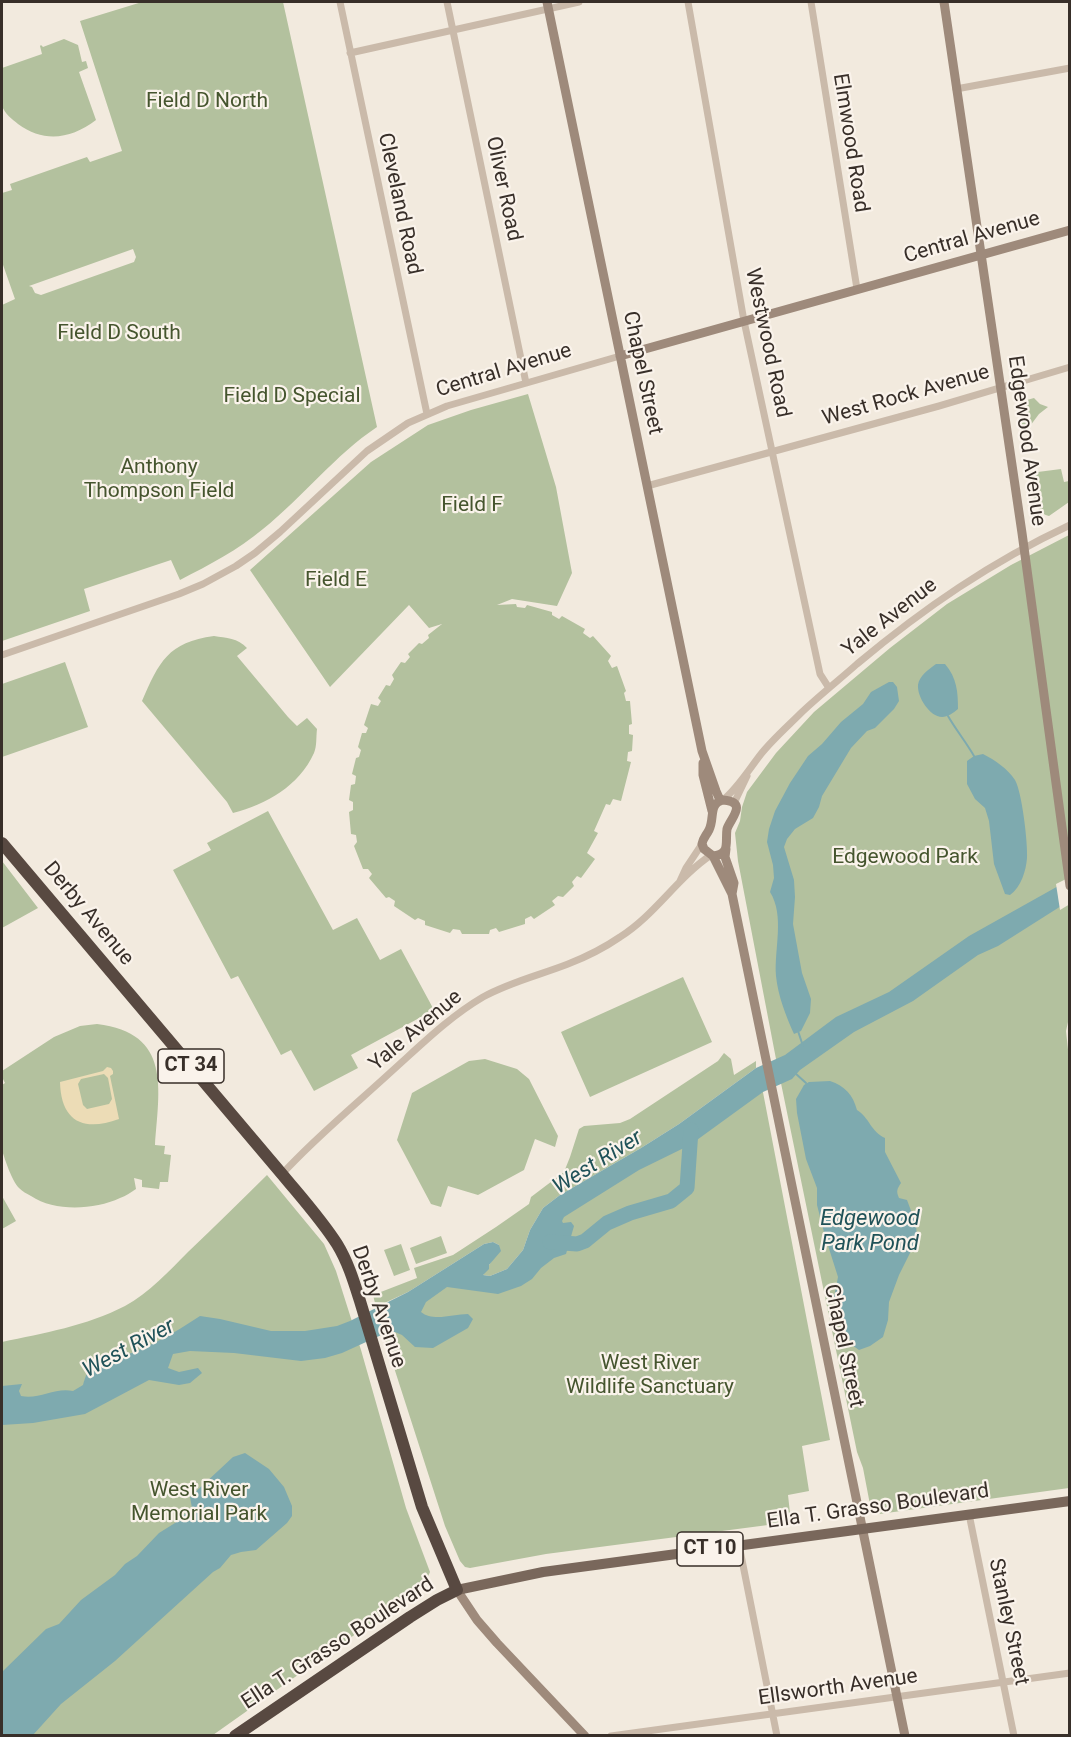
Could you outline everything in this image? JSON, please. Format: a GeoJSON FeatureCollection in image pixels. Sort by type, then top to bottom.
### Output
{"type":"FeatureCollection","features":[{"type":"Feature","properties":{"kind":"highway","name":"Derby Avenue"},"geometry":{"type":"LineString","coordinates":[[2,843],[282,1174],[317,1216],[338,1246],[351,1272],[422,1508],[457,1590]]}},
{"type":"Feature","properties":{"kind":"highway","name":"Ella T. Grasso Boulevard"},"geometry":{"type":"LineString","coordinates":[[235,1736],[401,1623],[457,1590]]}},
{"type":"Feature","properties":{"kind":"main road","name":"Ella T. Grasso Boulevard"},"geometry":{"type":"LineString","coordinates":[[457,1590],[543,1572],[1070,1501]]}},
{"type":"Feature","properties":{"kind":"street","name":"Cleveland Road"},"geometry":{"type":"LineString","coordinates":[[340,2],[427,414]]}},
{"type":"Feature","properties":{"kind":"street","name":"Oliver Road"},"geometry":{"type":"LineString","coordinates":[[447,2],[526,383]]}},
{"type":"Feature","properties":{"kind":"street"},"geometry":{"type":"LineString","coordinates":[[350,53],[453,30],[548,5],[579,2]]}},
{"type":"Feature","properties":{"kind":"street","name":"Westwood Road"},"geometry":{"type":"LineString","coordinates":[[688,2],[744,321],[820,674],[829,688]]}},
{"type":"Feature","properties":{"kind":"street","name":"Elmwood Road"},"geometry":{"type":"LineString","coordinates":[[811,2],[857,289]]}},
{"type":"Feature","properties":{"kind":"street","name":"Edgewood Avenue"},"geometry":{"type":"LineString","coordinates":[[944,2],[1024,548],[1070,886]]}},
{"type":"Feature","properties":{"kind":"street","name":"Chapel Street"},"geometry":{"type":"LineString","coordinates":[[548,5],[702,751],[703,775],[712,812]]}},
{"type":"Feature","properties":{"kind":"street"},"geometry":{"type":"LineString","coordinates":[[956,89],[1070,68]]}},
{"type":"Feature","properties":{"kind":"street","name":"Central Avenue"},"geometry":{"type":"LineString","coordinates":[[2,655],[179,594],[231,569],[280,532],[367,451],[408,423],[447,406],[1070,230]]}},
{"type":"Feature","properties":{"kind":"street","name":"West Rock Avenue"},"geometry":{"type":"LineString","coordinates":[[647,486],[939,406],[1070,367]]}},
{"type":"Feature","properties":{"kind":"street","name":"Yale Avenue"},"geometry":{"type":"LineString","coordinates":[[722,800],[785,729],[829,688],[921,612],[981,572],[1070,525]]}},
{"type":"Feature","properties":{"kind":"street","name":"Chapel Street"},"geometry":{"type":"LineString","coordinates":[[702,751],[722,800]]}},
{"type":"Feature","properties":{"kind":"street","name":"Yale Avenue"},"geometry":{"type":"LineString","coordinates":[[735,805],[752,766]]}},
{"type":"Feature","properties":{"kind":"street"},"geometry":{"type":"LineString","coordinates":[[702,844],[716,803],[728,800],[735,805],[736,815],[728,827],[726,849],[720,854],[712,855]]}},
{"type":"Feature","properties":{"kind":"street","name":"Chapel Street"},"geometry":{"type":"LineString","coordinates":[[702,844],[704,849],[712,855],[732,894],[905,1736]]}},
{"type":"Feature","properties":{"kind":"street","name":"Yale Avenue"},"geometry":{"type":"LineString","coordinates":[[679,883],[702,844]]}},
{"type":"Feature","properties":{"kind":"street","name":"Chapel Street"},"geometry":{"type":"LineString","coordinates":[[726,849],[725,857],[734,883],[732,894]]}},
{"type":"Feature","properties":{"kind":"street","name":"Yale Avenue"},"geometry":{"type":"LineString","coordinates":[[282,1174],[425,1040],[455,1016],[508,985],[568,964],[608,945],[637,926],[679,883],[712,855]]}},
{"type":"Feature","properties":{"kind":"street","name":"Stanley Street"},"geometry":{"type":"LineString","coordinates":[[969,1514],[1014,1736]]}},
{"type":"Feature","properties":{"kind":"street"},"geometry":{"type":"LineString","coordinates":[[739,1545],[777,1736]]}},
{"type":"Feature","properties":{"kind":"street","name":"Derby Avenue"},"geometry":{"type":"LineString","coordinates":[[457,1590],[477,1620],[497,1643],[585,1736]]}},
{"type":"Feature","properties":{"kind":"street","name":"Ellsworth Avenue"},"geometry":{"type":"LineString","coordinates":[[611,1736],[1070,1673]]}},
{"type":"Feature","properties":{"kind":"green space"},"geometry":{"type":"Polygon","coordinates":[[[142,2],[283,2],[377,427],[347,450],[263,529],[244,544],[212,563],[180,580],[171,560],[84,589],[90,611],[2,641],[2,305],[15,299],[2,262],[2,193],[12,190],[10,184],[87,157],[90,162],[122,151],[80,21],[142,2]],[[133,249],[29,286],[35,293],[41,295],[134,262],[136,257],[133,249]]]}},
{"type":"Feature","properties":{"kind":"green space"},"geometry":{"type":"Polygon","coordinates":[[[64,39],[78,45],[82,62],[86,61],[88,68],[79,72],[96,120],[67,135],[38,134],[18,124],[3,109],[2,68],[42,54],[41,45],[43,47],[64,39]]]}},
{"type":"Feature","properties":{"kind":"green space"},"geometry":{"type":"Polygon","coordinates":[[[528,394],[556,487],[572,573],[557,606],[512,599],[497,605],[516,604],[517,607],[525,608],[527,605],[552,612],[552,615],[559,619],[562,616],[585,629],[583,633],[590,638],[593,636],[611,656],[608,661],[612,668],[617,666],[626,691],[624,693],[626,701],[630,701],[632,724],[629,725],[629,734],[633,735],[632,751],[628,752],[627,761],[631,762],[621,801],[613,799],[610,805],[606,804],[594,831],[598,833],[587,853],[595,859],[581,878],[577,876],[572,882],[574,886],[563,897],[558,896],[552,901],[555,905],[534,919],[531,916],[525,919],[525,924],[499,932],[496,928],[490,930],[489,934],[462,934],[460,930],[453,929],[450,933],[425,925],[425,921],[418,918],[415,920],[394,906],[395,901],[389,897],[386,898],[369,878],[372,874],[368,869],[363,869],[354,846],[357,842],[356,835],[351,834],[349,812],[353,810],[353,802],[349,800],[351,785],[355,784],[356,776],[352,774],[356,758],[359,757],[361,750],[358,747],[362,733],[366,733],[368,728],[364,725],[371,704],[378,706],[381,701],[378,698],[386,685],[390,686],[394,679],[392,675],[401,662],[405,663],[410,657],[408,654],[419,643],[422,644],[429,638],[428,635],[442,624],[429,628],[409,605],[330,687],[250,570],[371,462],[428,425],[528,394]]]}},
{"type":"Feature","properties":{"kind":"green space"},"geometry":{"type":"Polygon","coordinates":[[[1034,398],[1040,404],[1048,407],[1039,414],[1027,430],[1019,423],[1024,415],[1021,407],[1027,400],[1034,398]]]}},
{"type":"Feature","properties":{"kind":"green space"},"geometry":{"type":"Polygon","coordinates":[[[1061,469],[1064,482],[1069,481],[1069,502],[1049,516],[1039,510],[1036,505],[1030,473],[1061,469]]]}},
{"type":"Feature","properties":{"kind":"green space","name":"Edgewood Park"},"geometry":{"type":"Polygon","coordinates":[[[1069,535],[1070,1013],[1066,1031],[1070,1068],[1069,1488],[872,1515],[776,1059],[738,861],[735,833],[747,792],[776,753],[814,712],[947,604],[1011,565],[1069,535]]]}},
{"type":"Feature","properties":{"kind":"green space"},"geometry":{"type":"Polygon","coordinates":[[[214,636],[232,639],[247,648],[237,656],[288,717],[297,726],[307,718],[317,729],[314,753],[308,765],[291,784],[270,799],[233,813],[227,802],[142,701],[154,675],[167,656],[186,643],[214,636]]]}},
{"type":"Feature","properties":{"kind":"green space"},"geometry":{"type":"Polygon","coordinates":[[[65,662],[88,727],[2,757],[2,684],[65,662]]]}},
{"type":"Feature","properties":{"kind":"green space"},"geometry":{"type":"Polygon","coordinates":[[[268,811],[333,930],[357,918],[380,960],[401,949],[434,1010],[351,1055],[358,1068],[314,1091],[291,1050],[281,1055],[238,976],[231,979],[173,870],[211,850],[207,843],[268,811]]]}},
{"type":"Feature","properties":{"kind":"green space"},"geometry":{"type":"Polygon","coordinates":[[[2,861],[38,908],[2,928],[2,861]]]}},
{"type":"Feature","properties":{"kind":"green space"},"geometry":{"type":"Polygon","coordinates":[[[683,977],[712,1042],[590,1097],[561,1032],[683,977]]]}},
{"type":"Feature","properties":{"kind":"green space"},"geometry":{"type":"Polygon","coordinates":[[[97,1024],[121,1029],[138,1039],[149,1051],[156,1067],[158,1084],[155,1145],[165,1146],[164,1154],[171,1155],[168,1182],[160,1182],[159,1189],[142,1187],[142,1180],[134,1178],[136,1189],[110,1202],[87,1207],[51,1205],[20,1189],[7,1165],[2,1150],[2,1085],[5,1083],[2,1071],[54,1037],[80,1026],[97,1024]]]}},
{"type":"Feature","properties":{"kind":"green space"},"geometry":{"type":"Polygon","coordinates":[[[724,1053],[731,1059],[734,1075],[756,1061],[756,1068],[679,1124],[560,1195],[543,1208],[530,1230],[523,1250],[507,1269],[490,1276],[483,1275],[499,1245],[493,1242],[484,1244],[408,1292],[376,1307],[373,1295],[417,1278],[414,1268],[453,1255],[529,1204],[531,1197],[564,1172],[579,1129],[584,1126],[620,1123],[630,1119],[718,1061],[724,1053]]]}},
{"type":"Feature","properties":{"kind":"green space"},"geometry":{"type":"Polygon","coordinates":[[[485,1059],[517,1069],[529,1079],[558,1136],[555,1147],[535,1139],[524,1170],[478,1195],[448,1186],[441,1207],[431,1204],[397,1140],[412,1093],[469,1061],[485,1059]]]}},
{"type":"Feature","properties":{"kind":"green space","name":"West River Wildlife Sanctuary"},"geometry":{"type":"Polygon","coordinates":[[[761,1082],[830,1440],[802,1446],[809,1491],[788,1495],[791,1522],[546,1554],[465,1567],[460,1561],[445,1526],[380,1324],[436,1284],[492,1283],[521,1273],[557,1215],[761,1082]]]}},
{"type":"Feature","properties":{"kind":"green space","name":"West River Memorial Park"},"geometry":{"type":"Polygon","coordinates":[[[267,1175],[324,1244],[336,1271],[406,1508],[430,1572],[425,1583],[213,1735],[2,1735],[2,1342],[80,1324],[134,1301],[158,1281],[267,1175]]]}},
{"type":"Feature","properties":{"kind":"green space"},"geometry":{"type":"Polygon","coordinates":[[[2,1196],[16,1221],[2,1229],[2,1196]]]}},
{"type":"Feature","properties":{"kind":"green space"},"geometry":{"type":"Polygon","coordinates":[[[441,1236],[447,1253],[416,1264],[410,1248],[441,1236]]]}},
{"type":"Feature","properties":{"kind":"green space"},"geometry":{"type":"Polygon","coordinates":[[[401,1244],[410,1270],[394,1276],[384,1250],[401,1244]]]}},
{"type":"Feature","properties":{"kind":"sand"},"geometry":{"type":"Polygon","coordinates":[[[107,1067],[113,1071],[110,1076],[119,1119],[106,1123],[85,1124],[70,1115],[61,1096],[60,1082],[103,1071],[107,1067]],[[104,1074],[81,1079],[78,1084],[83,1105],[87,1109],[109,1104],[112,1099],[108,1078],[104,1074]]]}},
{"type":"Feature","properties":{"kind":"water"},"geometry":{"type":"Polygon","coordinates":[[[936,664],[945,664],[952,675],[957,691],[958,709],[944,717],[937,716],[929,710],[918,690],[920,679],[936,664]]]}},
{"type":"Feature","properties":{"kind":"water"},"geometry":{"type":"Polygon","coordinates":[[[893,682],[897,687],[899,701],[894,709],[875,728],[867,731],[851,748],[822,796],[813,818],[795,829],[784,847],[794,880],[793,924],[802,973],[811,999],[810,1013],[801,1031],[794,1034],[780,998],[776,976],[778,922],[777,911],[770,892],[774,878],[767,842],[769,829],[775,811],[808,756],[841,722],[863,704],[871,692],[893,682]]]}},
{"type":"Feature","properties":{"kind":"water"},"geometry":{"type":"Polygon","coordinates":[[[983,754],[1001,765],[1015,780],[1022,806],[1027,842],[1026,863],[1020,883],[1010,895],[1005,894],[994,864],[989,821],[985,808],[975,799],[967,784],[967,761],[983,754]]]}},
{"type":"Feature","properties":{"kind":"water"},"geometry":{"type":"Polygon","coordinates":[[[1069,880],[1069,901],[998,946],[978,955],[913,1001],[854,1032],[800,1070],[792,1079],[763,1092],[690,1145],[639,1170],[564,1217],[563,1223],[571,1222],[574,1226],[566,1254],[554,1258],[532,1279],[521,1286],[498,1294],[447,1287],[426,1302],[421,1312],[431,1317],[468,1314],[473,1319],[468,1328],[433,1348],[415,1347],[402,1335],[388,1332],[342,1353],[301,1361],[234,1353],[190,1351],[173,1354],[168,1368],[179,1372],[198,1368],[202,1373],[190,1383],[179,1385],[149,1380],[85,1414],[33,1423],[2,1425],[2,1386],[22,1384],[19,1391],[21,1396],[28,1397],[66,1390],[73,1391],[83,1385],[94,1363],[108,1354],[115,1359],[138,1351],[200,1316],[271,1331],[305,1331],[337,1326],[350,1321],[408,1292],[484,1244],[493,1242],[499,1245],[501,1251],[483,1275],[490,1276],[507,1269],[523,1250],[530,1230],[543,1208],[560,1195],[679,1124],[756,1068],[785,1055],[836,1017],[889,992],[969,936],[1069,880]]]}},
{"type":"Feature","properties":{"kind":"water","name":"Edgewood Park Pond"},"geometry":{"type":"Polygon","coordinates":[[[830,1081],[848,1092],[857,1110],[876,1132],[885,1138],[885,1152],[901,1183],[897,1190],[898,1196],[907,1200],[916,1224],[917,1239],[899,1275],[889,1302],[888,1320],[883,1337],[859,1350],[852,1345],[837,1312],[834,1297],[838,1277],[817,1205],[817,1188],[806,1159],[797,1113],[796,1099],[804,1085],[809,1082],[830,1081]]]}},
{"type":"Feature","properties":{"kind":"water"},"geometry":{"type":"Polygon","coordinates":[[[245,1453],[269,1469],[284,1487],[292,1506],[292,1516],[287,1523],[256,1550],[231,1555],[220,1568],[115,1661],[61,1704],[33,1735],[2,1735],[2,1672],[46,1629],[59,1624],[81,1600],[115,1575],[159,1533],[192,1508],[190,1497],[233,1457],[245,1453]]]}},
{"type":"Feature","properties":{"kind":"pier"},"geometry":{"type":"Polygon","coordinates":[[[1070,877],[1070,904],[1060,910],[1056,884],[1070,877]]]}},
{"type":"Feature","properties":{"kind":"waterway"},"geometry":{"type":"LineString","coordinates":[[948,716],[974,756]]}},
{"type":"Feature","properties":{"kind":"waterway"},"geometry":{"type":"LineString","coordinates":[[798,1031],[803,1046]]}},
{"type":"Feature","properties":{"kind":"waterway"},"geometry":{"type":"LineString","coordinates":[[795,1073],[806,1083]]}},
{"type":"Feature","properties":{"kind":"waterway"},"geometry":{"type":"LineString","coordinates":[[550,1242],[577,1244],[585,1241],[607,1223],[630,1213],[671,1201],[687,1188],[691,1130]]}},
{"type":"Feature","properties":{"kind":"park label","name":"Field D North"},"geometry":{"type":"Point","coordinates":[207,102]}},
{"type":"Feature","properties":{"kind":"park label","name":"Field D South"},"geometry":{"type":"Point","coordinates":[119,334]}},
{"type":"Feature","properties":{"kind":"park label","name":"Field D Special"},"geometry":{"type":"Point","coordinates":[292,397]}},
{"type":"Feature","properties":{"kind":"park label","name":"Anthony Thompson Field"},"geometry":{"type":"Point","coordinates":[159,480]}},
{"type":"Feature","properties":{"kind":"park label","name":"Field F"},"geometry":{"type":"Point","coordinates":[472,506]}},
{"type":"Feature","properties":{"kind":"park label","name":"Field E"},"geometry":{"type":"Point","coordinates":[336,581]}},
{"type":"Feature","properties":{"kind":"water label","name":"West River"},"geometry":{"type":"Point","coordinates":[598,1163]}},
{"type":"Feature","properties":{"kind":"water label","name":"West River"},"geometry":{"type":"Point","coordinates":[129,1349]}}]}
